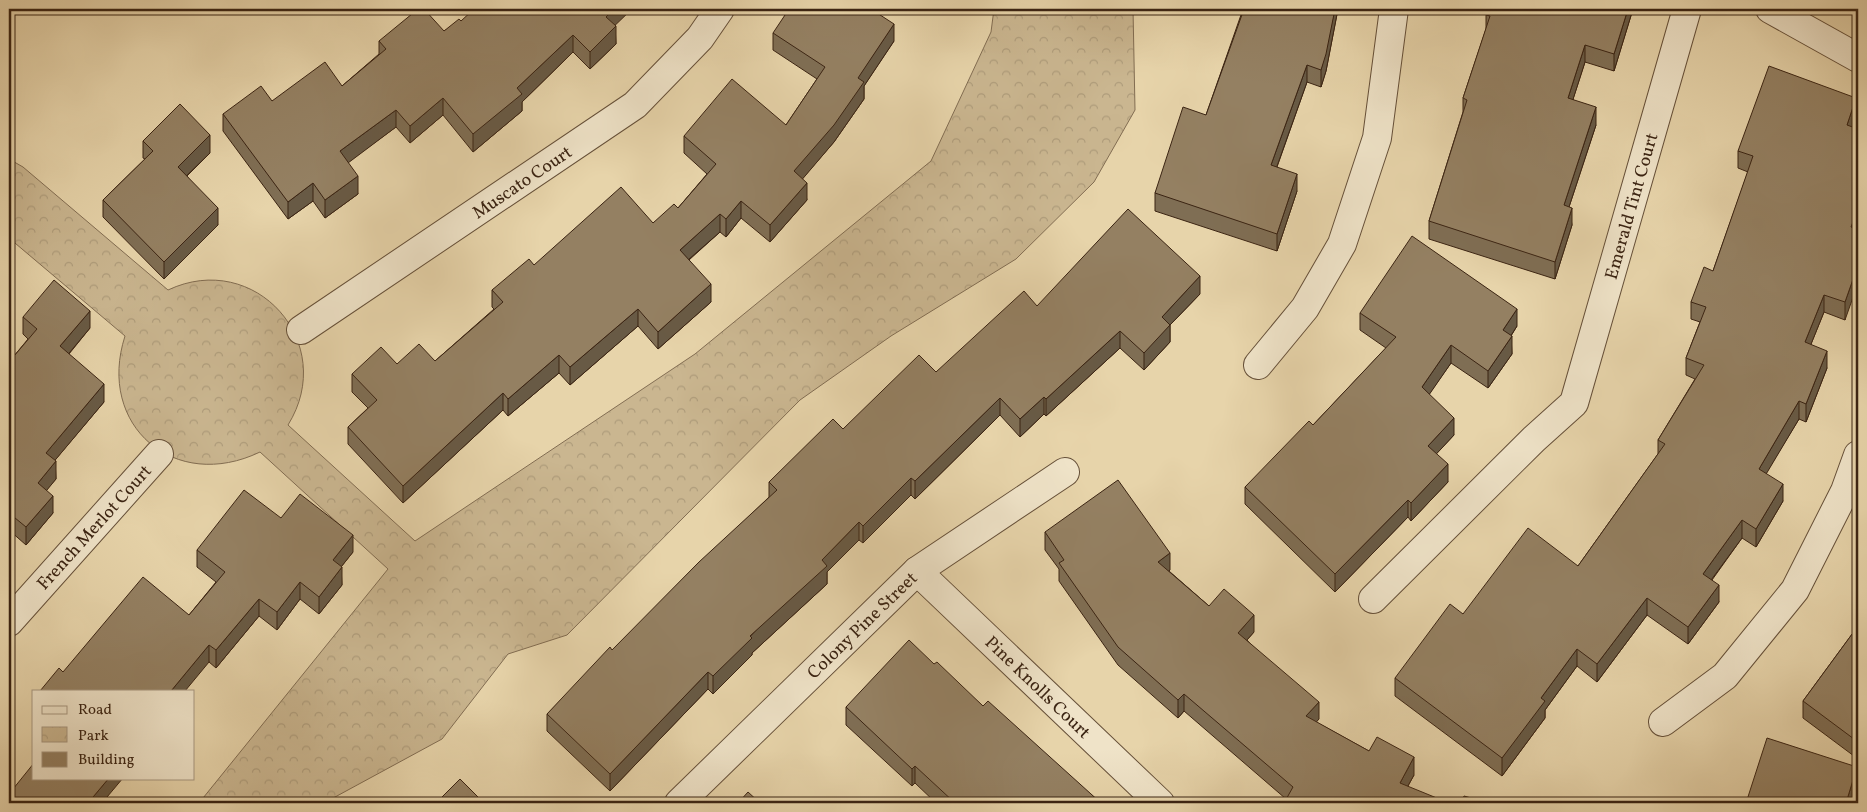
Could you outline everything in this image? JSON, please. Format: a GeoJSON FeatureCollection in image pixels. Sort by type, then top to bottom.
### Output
{"type":"FeatureCollection","features":[{"type":"Feature","properties":{"kind":"street","name":"Muscato Court"},"geometry":{"type":"LineString","coordinates":[[301,330],[635,105],[700,38],[720,9]]}},
{"type":"Feature","properties":{"kind":"street"},"geometry":{"type":"LineString","coordinates":[[1258,365],[1305,308],[1342,244],[1377,138],[1394,9]]}},
{"type":"Feature","properties":{"kind":"street","name":"Emerald Tint Court"},"geometry":{"type":"LineString","coordinates":[[1373,599],[1534,439],[1574,403],[1687,9]]}},
{"type":"Feature","properties":{"kind":"street"},"geometry":{"type":"LineString","coordinates":[[1770,9],[1858,58]]}},
{"type":"Feature","properties":{"kind":"street","name":"French Merlot Court"},"geometry":{"type":"LineString","coordinates":[[9,622],[160,454]]}},
{"type":"Feature","properties":{"kind":"street"},"geometry":{"type":"LineString","coordinates":[[1663,722],[1725,676],[1795,590],[1845,491],[1858,455]]}},
{"type":"Feature","properties":{"kind":"street","name":"Colony Pine Street"},"geometry":{"type":"LineString","coordinates":[[679,803],[917,571],[1065,472]]}},
{"type":"Feature","properties":{"kind":"street","name":"Pine Knolls Court"},"geometry":{"type":"LineString","coordinates":[[917,571],[1160,803]]}},
{"type":"Feature","properties":{"kind":"green space"},"geometry":{"type":"Polygon","coordinates":[[[994,9],[1133,9],[1135,110],[1094,182],[1016,259],[891,336],[800,400],[567,635],[508,654],[442,739],[324,803],[199,803],[388,569],[260,452],[229,462],[199,464],[172,457],[150,443],[133,423],[122,398],[119,369],[125,336],[9,238],[9,159],[23,167],[168,290],[200,281],[231,282],[258,293],[280,311],[295,335],[303,364],[301,394],[288,425],[415,541],[695,354],[931,161],[991,32],[994,9]]]}},
{"type":"Feature","properties":{"kind":"building"},"geometry":{"type":"Polygon","coordinates":[[[418,9],[424,9],[444,31],[459,19],[461,21],[474,9],[614,9],[606,17],[616,26],[590,52],[573,35],[517,88],[522,94],[473,134],[443,98],[410,126],[396,110],[340,151],[358,176],[325,200],[313,183],[288,202],[223,114],[261,86],[272,101],[325,62],[342,86],[386,49],[379,41],[418,9]]]}},
{"type":"Feature","properties":{"kind":"building"},"geometry":{"type":"Polygon","coordinates":[[[789,9],[871,9],[894,24],[858,78],[864,82],[834,125],[794,171],[807,183],[770,225],[741,201],[726,219],[720,214],[680,250],[711,284],[658,332],[638,309],[570,367],[559,355],[508,399],[503,393],[403,486],[348,427],[377,400],[352,374],[381,347],[397,364],[419,344],[435,361],[503,302],[492,290],[529,259],[534,265],[621,187],[653,223],[674,204],[678,208],[716,164],[684,136],[732,79],[786,125],[825,67],[773,33],[789,9]]]}},
{"type":"Feature","properties":{"kind":"building"},"geometry":{"type":"Polygon","coordinates":[[[1244,9],[1335,9],[1321,70],[1307,65],[1271,165],[1297,174],[1277,234],[1155,193],[1183,107],[1206,115],[1244,9]]]}},
{"type":"Feature","properties":{"kind":"building"},"geometry":{"type":"Polygon","coordinates":[[[1488,9],[1628,9],[1614,54],[1585,45],[1568,98],[1596,107],[1564,205],[1572,208],[1555,262],[1429,221],[1467,100],[1463,98],[1490,16],[1486,15],[1488,9]]]}},
{"type":"Feature","properties":{"kind":"building"},"geometry":{"type":"Polygon","coordinates":[[[1769,66],[1856,98],[1847,125],[1858,129],[1858,209],[1851,227],[1858,230],[1858,265],[1845,302],[1824,295],[1805,342],[1827,351],[1806,404],[1799,401],[1759,469],[1783,484],[1756,529],[1742,520],[1703,574],[1719,585],[1688,627],[1647,598],[1597,664],[1577,649],[1541,698],[1545,701],[1502,758],[1395,678],[1450,604],[1463,614],[1528,528],[1578,566],[1665,444],[1658,440],[1704,365],[1686,358],[1706,307],[1691,302],[1704,267],[1713,271],[1753,156],[1738,151],[1769,66]]]}},
{"type":"Feature","properties":{"kind":"building"},"geometry":{"type":"Polygon","coordinates":[[[180,104],[210,135],[178,167],[218,208],[164,262],[103,200],[153,151],[143,141],[180,104]]]}},
{"type":"Feature","properties":{"kind":"building"},"geometry":{"type":"Polygon","coordinates":[[[1128,209],[1200,276],[1162,317],[1170,325],[1144,353],[1120,331],[1046,399],[1044,397],[1020,419],[1000,398],[915,481],[911,478],[863,526],[859,522],[822,560],[827,566],[750,636],[752,638],[713,676],[708,672],[610,774],[547,714],[610,647],[612,650],[699,562],[777,490],[769,482],[833,419],[843,429],[919,355],[936,372],[1024,291],[1037,306],[1128,209]]]}},
{"type":"Feature","properties":{"kind":"building"},"geometry":{"type":"Polygon","coordinates":[[[1412,236],[1517,309],[1503,330],[1512,336],[1488,371],[1451,345],[1422,387],[1454,418],[1428,446],[1448,464],[1411,503],[1408,500],[1335,574],[1245,487],[1309,421],[1313,425],[1396,337],[1360,313],[1412,236]]]}},
{"type":"Feature","properties":{"kind":"building"},"geometry":{"type":"Polygon","coordinates":[[[54,280],[90,311],[60,346],[104,384],[46,453],[56,461],[38,483],[53,496],[26,527],[9,513],[9,362],[37,329],[23,317],[54,280]]]}},
{"type":"Feature","properties":{"kind":"building"},"geometry":{"type":"Polygon","coordinates":[[[1118,480],[1170,553],[1158,562],[1209,606],[1224,589],[1254,615],[1238,633],[1319,702],[1306,716],[1369,751],[1377,737],[1414,757],[1400,783],[1449,803],[1284,803],[1293,787],[1184,694],[1178,700],[1118,647],[1059,563],[1064,560],[1045,532],[1118,480]]]}},
{"type":"Feature","properties":{"kind":"building"},"geometry":{"type":"Polygon","coordinates":[[[244,490],[281,518],[300,494],[353,535],[333,560],[342,567],[319,597],[300,582],[277,612],[259,599],[216,650],[209,645],[172,690],[41,690],[59,668],[63,672],[143,577],[189,615],[225,572],[197,550],[244,490]]]}},
{"type":"Feature","properties":{"kind":"building"},"geometry":{"type":"Polygon","coordinates":[[[1858,626],[1858,742],[1803,701],[1858,626]]]}},
{"type":"Feature","properties":{"kind":"building"},"geometry":{"type":"Polygon","coordinates":[[[909,640],[934,664],[937,662],[983,706],[988,701],[1101,803],[955,803],[915,766],[912,769],[846,707],[909,640]]]}},
{"type":"Feature","properties":{"kind":"building"},"geometry":{"type":"Polygon","coordinates":[[[1767,738],[1857,767],[1846,803],[1746,803],[1767,738]]]}},
{"type":"Feature","properties":{"kind":"building"},"geometry":{"type":"Polygon","coordinates":[[[32,765],[32,780],[107,780],[88,803],[9,803],[9,794],[32,765]]]}},
{"type":"Feature","properties":{"kind":"building"},"geometry":{"type":"Polygon","coordinates":[[[460,779],[484,803],[436,803],[460,779]]]}},
{"type":"Feature","properties":{"kind":"building"},"geometry":{"type":"Polygon","coordinates":[[[748,792],[760,803],[738,803],[748,792]]]}},
{"type":"Feature","properties":{"kind":"building"},"geometry":{"type":"Polygon","coordinates":[[[1464,796],[1489,803],[1461,803],[1464,796]]]}}]}
